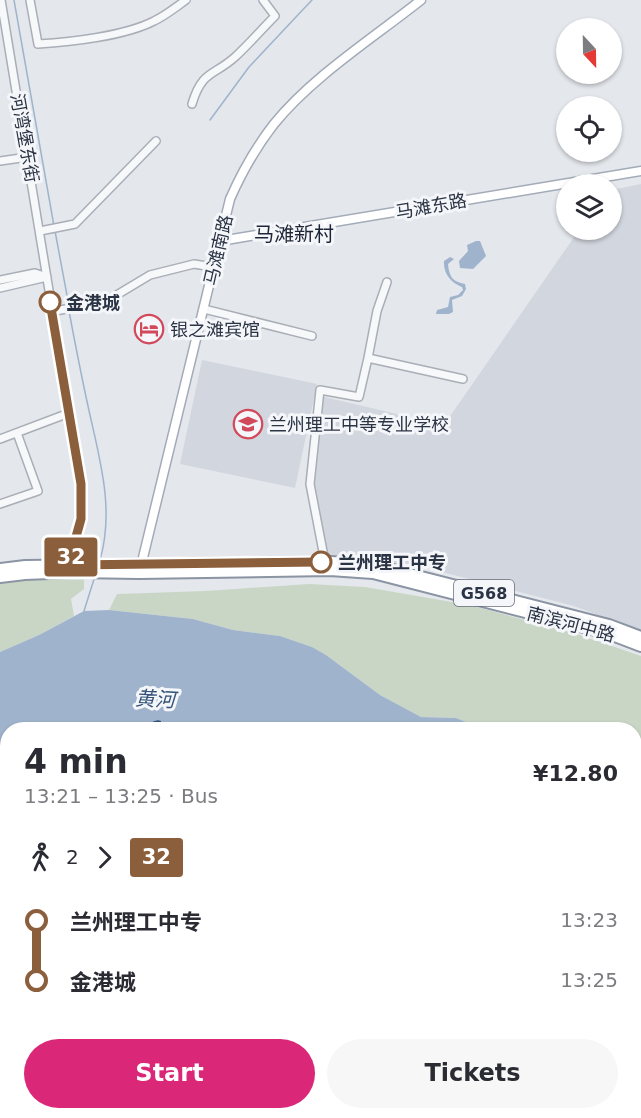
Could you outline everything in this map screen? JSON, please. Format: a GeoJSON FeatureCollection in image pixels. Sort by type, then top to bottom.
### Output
{"type":"FeatureCollection","features":[{"type":"Feature","properties":{"kind":"highway","name":"南滨河中路"},"geometry":{"type":"LineString","coordinates":[[140,569],[325,562],[374,565],[609,625],[641,637]]}},
{"type":"Feature","properties":{"kind":"highway","name":"南滨河中路"},"geometry":{"type":"LineString","coordinates":[[0,569],[25,566],[70,569],[330,570],[373,573],[607,633],[641,646]]}},
{"type":"Feature","properties":{"kind":"highway","name":"南滨河中路"},"geometry":{"type":"LineString","coordinates":[[0,577],[70,569]]}},
{"type":"Feature","properties":{"kind":"main road","name":"马滩南路"},"geometry":{"type":"LineString","coordinates":[[140,569],[230,199],[243,169],[273,125],[315,83],[421,0]]}},
{"type":"Feature","properties":{"kind":"main road","name":"马滩东路"},"geometry":{"type":"LineString","coordinates":[[220,241],[641,171]]}},
{"type":"Feature","properties":{"kind":"street","name":"河湾堡东街"},"geometry":{"type":"LineString","coordinates":[[1,0],[81,484],[81,519],[72,551],[70,569]]}},
{"type":"Feature","properties":{"kind":"street"},"geometry":{"type":"LineString","coordinates":[[30,0],[38,44],[70,42],[135,29],[155,21],[186,0]]}},
{"type":"Feature","properties":{"kind":"street"},"geometry":{"type":"LineString","coordinates":[[192,104],[196,91],[207,75],[234,58],[275,16],[262,0]]}},
{"type":"Feature","properties":{"kind":"street"},"geometry":{"type":"LineString","coordinates":[[40,231],[75,224],[156,141]]}},
{"type":"Feature","properties":{"kind":"street"},"geometry":{"type":"LineString","coordinates":[[0,160],[28,157]]}},
{"type":"Feature","properties":{"kind":"street"},"geometry":{"type":"LineString","coordinates":[[51,312],[75,307],[89,307],[110,299],[150,275],[194,264],[213,267]]}},
{"type":"Feature","properties":{"kind":"street"},"geometry":{"type":"LineString","coordinates":[[0,280],[35,273],[47,277]]}},
{"type":"Feature","properties":{"kind":"street"},"geometry":{"type":"LineString","coordinates":[[0,288],[47,277]]}},
{"type":"Feature","properties":{"kind":"street"},"geometry":{"type":"LineString","coordinates":[[325,562],[310,484],[320,390],[359,397],[377,311],[387,282]]}},
{"type":"Feature","properties":{"kind":"street"},"geometry":{"type":"LineString","coordinates":[[204,309],[312,336]]}},
{"type":"Feature","properties":{"kind":"street"},"geometry":{"type":"LineString","coordinates":[[368,358],[463,379]]}},
{"type":"Feature","properties":{"kind":"street"},"geometry":{"type":"LineString","coordinates":[[0,439],[69,413]]}},
{"type":"Feature","properties":{"kind":"street"},"geometry":{"type":"LineString","coordinates":[[0,504],[38,491],[17,433]]}},
{"type":"Feature","properties":{"kind":"shaded area"},"geometry":{"type":"Polygon","coordinates":[[[641,184],[641,631],[574,606],[411,564],[325,557],[312,486],[320,396],[444,425],[572,240],[622,240],[622,188],[641,184]]]}},
{"type":"Feature","properties":{"kind":"shaded area","name":"兰州理工中等专业学校"},"geometry":{"type":"Polygon","coordinates":[[[202,360],[317,384],[295,488],[180,464],[202,360]]]}},
{"type":"Feature","properties":{"kind":"green space"},"geometry":{"type":"Polygon","coordinates":[[[84,577],[84,589],[71,599],[74,616],[0,652],[0,582],[32,578],[84,577]]]}},
{"type":"Feature","properties":{"kind":"green space"},"geometry":{"type":"Polygon","coordinates":[[[309,584],[365,587],[469,605],[577,634],[641,656],[641,722],[466,722],[456,718],[421,717],[380,695],[326,655],[312,647],[280,636],[233,630],[193,619],[109,610],[117,594],[309,584]]]}},
{"type":"Feature","properties":{"kind":"water"},"geometry":{"type":"Polygon","coordinates":[[[480,241],[486,256],[473,269],[460,268],[459,261],[468,251],[467,245],[480,241]]]}},
{"type":"Feature","properties":{"kind":"water"},"geometry":{"type":"Polygon","coordinates":[[[450,257],[454,259],[448,264],[451,276],[457,282],[465,284],[466,289],[462,296],[452,300],[453,312],[436,314],[437,310],[448,307],[450,297],[458,295],[463,290],[446,273],[444,261],[450,257]]]}},
{"type":"Feature","properties":{"kind":"water","name":"黄河"},"geometry":{"type":"Polygon","coordinates":[[[109,610],[193,619],[233,630],[280,636],[312,647],[326,655],[380,695],[421,717],[456,718],[466,722],[0,722],[0,652],[39,635],[84,611],[109,610]]]}},
{"type":"Feature","properties":{"kind":"waterway"},"geometry":{"type":"LineString","coordinates":[[14,0],[54,226]]}},
{"type":"Feature","properties":{"kind":"waterway"},"geometry":{"type":"LineString","coordinates":[[210,120],[249,67],[312,0]]}},
{"type":"Feature","properties":{"kind":"waterway"},"geometry":{"type":"LineString","coordinates":[[55,231],[69,306]]}},
{"type":"Feature","properties":{"kind":"waterway"},"geometry":{"type":"LineString","coordinates":[[69,311],[104,483],[106,521],[100,560]]}},
{"type":"Feature","properties":{"kind":"waterway"},"geometry":{"type":"LineString","coordinates":[[84,611],[95,576]]}},
{"type":"Feature","properties":{"kind":"ferry route"},"geometry":{"type":"LineString","coordinates":[[154,722],[163,722]]}},
{"type":"Feature","properties":{"kind":"bus line","name":"32"},"geometry":{"type":"LineString","coordinates":[[50,302],[81,484],[81,519],[70,565],[321,562]]}},
{"type":"Feature","properties":{"kind":"place","name":"金港城"},"geometry":{"type":"Point","coordinates":[50,302]}},
{"type":"Feature","properties":{"kind":"place","name":"银之滩宾馆"},"geometry":{"type":"Point","coordinates":[149,329]}},
{"type":"Feature","properties":{"kind":"place","name":"兰州理工中等专业学校"},"geometry":{"type":"Point","coordinates":[248,424]}},
{"type":"Feature","properties":{"kind":"place","name":"兰州理工中专"},"geometry":{"type":"Point","coordinates":[321,562]}},
{"type":"Feature","properties":{"kind":"district","name":"马滩新村"},"geometry":{"type":"Point","coordinates":[294,234]}}]}
